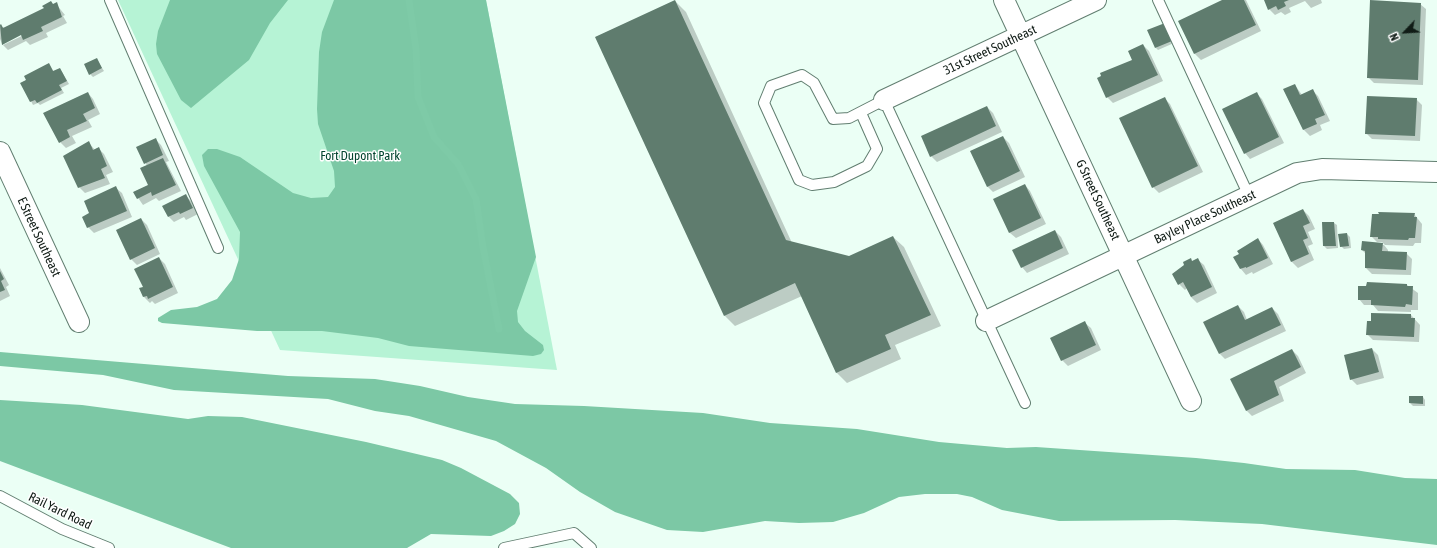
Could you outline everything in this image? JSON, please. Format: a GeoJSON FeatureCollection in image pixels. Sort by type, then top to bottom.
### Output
{"type":"FeatureCollection","features":[{"type":"Feature","properties":{"kind":"street","name":"G Street Southeast"},"geometry":{"type":"LineString","coordinates":[[1004,0],[1191,401]]}},
{"type":"Feature","properties":{"kind":"street","name":"31st Street Southeast"},"geometry":{"type":"LineString","coordinates":[[884,100],[1096,0]]}},
{"type":"Feature","properties":{"kind":"street","name":"E Street Southeast"},"geometry":{"type":"LineString","coordinates":[[0,152],[79,322]]}},
{"type":"Feature","properties":{"kind":"street","name":"Bayley Place Southeast"},"geometry":{"type":"LineString","coordinates":[[986,320],[1290,176],[1314,170],[1437,172]]}},
{"type":"Feature","properties":{"kind":"lane"},"geometry":{"type":"LineString","coordinates":[[110,0],[218,248]]}},
{"type":"Feature","properties":{"kind":"lane"},"geometry":{"type":"LineString","coordinates":[[1158,0],[1249,196]]}},
{"type":"Feature","properties":{"kind":"lane"},"geometry":{"type":"LineString","coordinates":[[861,113],[877,149],[867,166],[834,182],[812,185],[799,180],[764,103],[770,86],[802,75],[814,83],[833,119],[849,118],[884,100],[1025,403]]}},
{"type":"Feature","properties":{"kind":"lane","name":"Rail Yard Road"},"geometry":{"type":"LineString","coordinates":[[0,496],[62,529],[109,548]]}},
{"type":"Feature","properties":{"kind":"lane"},"geometry":{"type":"LineString","coordinates":[[504,548],[574,533],[591,548]]}},
{"type":"Feature","properties":{"kind":"green space","name":"Fort Dupont Park"},"geometry":{"type":"Polygon","coordinates":[[[118,0],[486,0],[557,370],[280,350],[118,0]]]}},
{"type":"Feature","properties":{"kind":"green space"},"geometry":{"type":"Polygon","coordinates":[[[170,0],[288,0],[270,23],[249,60],[191,108],[181,100],[157,54],[156,44],[158,31],[170,0]]]}},
{"type":"Feature","properties":{"kind":"green space","name":"Fort Dupont Park"},"geometry":{"type":"Polygon","coordinates":[[[334,0],[486,0],[536,257],[517,311],[518,322],[525,331],[543,345],[544,350],[541,354],[533,356],[409,346],[378,338],[322,331],[257,331],[162,323],[158,321],[158,318],[171,310],[197,307],[217,299],[232,280],[239,259],[240,232],[204,166],[202,155],[208,149],[217,149],[240,157],[293,193],[311,198],[328,197],[335,187],[334,171],[318,124],[317,109],[319,52],[322,32],[334,0]]]}},
{"type":"Feature","properties":{"kind":"green space"},"geometry":{"type":"Polygon","coordinates":[[[0,352],[288,376],[375,379],[420,386],[468,397],[515,404],[584,406],[703,413],[770,423],[857,429],[939,442],[1007,448],[1036,447],[1196,458],[1286,469],[1355,470],[1405,478],[1437,479],[1437,545],[1262,524],[1175,520],[1059,521],[1002,510],[972,497],[957,494],[925,494],[899,497],[864,513],[833,522],[799,523],[765,521],[703,532],[667,530],[615,512],[580,492],[546,468],[496,441],[409,416],[375,411],[328,399],[174,390],[103,375],[0,366],[0,352]]]}},
{"type":"Feature","properties":{"kind":"green space"},"geometry":{"type":"Polygon","coordinates":[[[0,400],[82,405],[188,419],[208,416],[242,417],[366,442],[442,460],[461,468],[510,494],[519,503],[520,514],[515,524],[504,531],[491,536],[431,534],[407,548],[231,548],[0,461],[0,400]]]}},
{"type":"Feature","properties":{"kind":"building"},"geometry":{"type":"Polygon","coordinates":[[[675,0],[786,240],[849,256],[893,236],[931,315],[885,335],[891,349],[836,373],[795,283],[724,316],[595,37],[675,0]]]}},
{"type":"Feature","properties":{"kind":"building"},"geometry":{"type":"Polygon","coordinates":[[[1222,0],[1244,0],[1256,25],[1194,54],[1178,21],[1222,0]]]}},
{"type":"Feature","properties":{"kind":"building"},"geometry":{"type":"Polygon","coordinates":[[[1264,0],[1289,0],[1284,2],[1286,6],[1278,10],[1276,6],[1268,10],[1264,0]]]}},
{"type":"Feature","properties":{"kind":"building"},"geometry":{"type":"Polygon","coordinates":[[[1370,0],[1421,3],[1418,80],[1367,78],[1370,0]]]}},
{"type":"Feature","properties":{"kind":"building"},"geometry":{"type":"Polygon","coordinates":[[[51,1],[53,4],[57,2],[62,17],[41,27],[43,31],[23,40],[21,35],[2,45],[1,24],[3,28],[44,8],[42,6],[51,1]]]}},
{"type":"Feature","properties":{"kind":"building"},"geometry":{"type":"Polygon","coordinates":[[[1165,23],[1172,41],[1155,48],[1147,30],[1165,23]]]}},
{"type":"Feature","properties":{"kind":"building"},"geometry":{"type":"Polygon","coordinates":[[[1143,44],[1158,75],[1106,98],[1097,78],[1101,76],[1100,73],[1132,60],[1128,51],[1143,44]]]}},
{"type":"Feature","properties":{"kind":"building"},"geometry":{"type":"Polygon","coordinates":[[[97,58],[102,68],[89,75],[84,64],[97,58]]]}},
{"type":"Feature","properties":{"kind":"building"},"geometry":{"type":"Polygon","coordinates":[[[49,63],[53,71],[60,68],[67,81],[59,85],[62,90],[37,103],[35,100],[30,102],[20,83],[26,80],[24,76],[49,63]]]}},
{"type":"Feature","properties":{"kind":"building"},"geometry":{"type":"Polygon","coordinates":[[[1295,84],[1300,95],[1313,89],[1325,115],[1315,119],[1317,124],[1303,130],[1283,89],[1295,84]]]}},
{"type":"Feature","properties":{"kind":"building"},"geometry":{"type":"Polygon","coordinates":[[[88,92],[95,108],[83,114],[87,121],[67,130],[70,137],[59,143],[43,113],[88,92]]]}},
{"type":"Feature","properties":{"kind":"building"},"geometry":{"type":"Polygon","coordinates":[[[1257,92],[1279,137],[1244,154],[1222,109],[1257,92]]]}},
{"type":"Feature","properties":{"kind":"building"},"geometry":{"type":"Polygon","coordinates":[[[1367,96],[1417,98],[1415,136],[1365,134],[1367,96]]]}},
{"type":"Feature","properties":{"kind":"building"},"geometry":{"type":"Polygon","coordinates":[[[1165,97],[1198,166],[1152,188],[1119,118],[1165,97]]]}},
{"type":"Feature","properties":{"kind":"building"},"geometry":{"type":"Polygon","coordinates":[[[987,106],[996,126],[930,157],[921,136],[987,106]]]}},
{"type":"Feature","properties":{"kind":"building"},"geometry":{"type":"Polygon","coordinates":[[[1003,136],[1020,171],[987,187],[970,151],[1003,136]]]}},
{"type":"Feature","properties":{"kind":"building"},"geometry":{"type":"Polygon","coordinates":[[[156,138],[163,155],[144,164],[136,147],[156,138]]]}},
{"type":"Feature","properties":{"kind":"building"},"geometry":{"type":"Polygon","coordinates":[[[89,141],[93,150],[99,147],[107,166],[101,169],[105,178],[78,188],[63,156],[89,141]]]}},
{"type":"Feature","properties":{"kind":"building"},"geometry":{"type":"Polygon","coordinates":[[[163,158],[176,185],[152,196],[151,192],[137,199],[133,192],[148,185],[140,168],[163,158]]]}},
{"type":"Feature","properties":{"kind":"building"},"geometry":{"type":"Polygon","coordinates":[[[1025,184],[1041,218],[1009,233],[993,199],[1025,184]]]}},
{"type":"Feature","properties":{"kind":"building"},"geometry":{"type":"Polygon","coordinates":[[[116,186],[127,211],[87,228],[82,217],[89,213],[84,201],[116,186]]]}},
{"type":"Feature","properties":{"kind":"building"},"geometry":{"type":"Polygon","coordinates":[[[186,194],[193,208],[180,214],[179,212],[168,217],[162,206],[186,194]]]}},
{"type":"Feature","properties":{"kind":"building"},"geometry":{"type":"Polygon","coordinates":[[[1303,209],[1310,223],[1303,226],[1308,238],[1303,240],[1309,254],[1291,262],[1273,223],[1303,209]]]}},
{"type":"Feature","properties":{"kind":"building"},"geometry":{"type":"Polygon","coordinates":[[[1378,212],[1415,213],[1414,217],[1417,217],[1415,238],[1409,238],[1408,240],[1378,239],[1378,237],[1370,237],[1372,214],[1379,214],[1378,212]]]}},
{"type":"Feature","properties":{"kind":"building"},"geometry":{"type":"Polygon","coordinates":[[[141,218],[155,248],[130,260],[116,230],[141,218]]]}},
{"type":"Feature","properties":{"kind":"building"},"geometry":{"type":"Polygon","coordinates":[[[1322,222],[1334,222],[1336,246],[1323,246],[1322,222]]]}},
{"type":"Feature","properties":{"kind":"building"},"geometry":{"type":"Polygon","coordinates":[[[1055,230],[1063,248],[1021,268],[1012,250],[1055,230]]]}},
{"type":"Feature","properties":{"kind":"building"},"geometry":{"type":"Polygon","coordinates":[[[1347,233],[1349,246],[1340,247],[1338,234],[1347,233]]]}},
{"type":"Feature","properties":{"kind":"building"},"geometry":{"type":"Polygon","coordinates":[[[1258,238],[1268,258],[1246,268],[1240,269],[1233,257],[1239,254],[1237,251],[1258,238]]]}},
{"type":"Feature","properties":{"kind":"building"},"geometry":{"type":"Polygon","coordinates":[[[1362,241],[1383,243],[1382,251],[1407,252],[1406,270],[1365,268],[1365,251],[1361,250],[1362,241]]]}},
{"type":"Feature","properties":{"kind":"building"},"geometry":{"type":"Polygon","coordinates":[[[159,257],[173,287],[148,299],[147,296],[143,297],[139,288],[143,287],[134,269],[159,257]]]}},
{"type":"Feature","properties":{"kind":"building"},"geometry":{"type":"Polygon","coordinates":[[[1191,258],[1192,261],[1198,258],[1212,287],[1191,297],[1183,282],[1178,285],[1172,274],[1184,265],[1183,262],[1191,258]]]}},
{"type":"Feature","properties":{"kind":"building"},"geometry":{"type":"Polygon","coordinates":[[[0,271],[4,279],[1,281],[5,290],[0,292],[0,271]]]}},
{"type":"Feature","properties":{"kind":"building"},"geometry":{"type":"Polygon","coordinates":[[[1367,282],[1407,284],[1407,286],[1413,286],[1412,305],[1406,304],[1405,307],[1371,305],[1371,300],[1358,300],[1358,286],[1366,286],[1367,282]]]}},
{"type":"Feature","properties":{"kind":"building"},"geometry":{"type":"Polygon","coordinates":[[[1238,305],[1245,320],[1272,307],[1281,325],[1219,354],[1203,322],[1238,305]]]}},
{"type":"Feature","properties":{"kind":"building"},"geometry":{"type":"Polygon","coordinates":[[[1371,313],[1411,314],[1411,318],[1415,318],[1414,337],[1366,335],[1367,321],[1371,321],[1371,313]]]}},
{"type":"Feature","properties":{"kind":"building"},"geometry":{"type":"Polygon","coordinates":[[[1085,321],[1096,345],[1061,361],[1050,338],[1085,321]]]}},
{"type":"Feature","properties":{"kind":"building"},"geometry":{"type":"Polygon","coordinates":[[[1372,348],[1379,372],[1350,380],[1344,355],[1372,348]]]}},
{"type":"Feature","properties":{"kind":"building"},"geometry":{"type":"Polygon","coordinates":[[[1292,349],[1301,367],[1274,381],[1279,395],[1246,411],[1230,379],[1292,349]]]}},
{"type":"Feature","properties":{"kind":"building"},"geometry":{"type":"Polygon","coordinates":[[[1409,396],[1423,396],[1423,404],[1409,403],[1409,396]]]}},
{"type":"Feature","properties":{"kind":"waterway"},"geometry":{"type":"LineString","coordinates":[[409,0],[416,49],[418,97],[434,137],[458,164],[476,199],[483,247],[499,329]]}}]}
